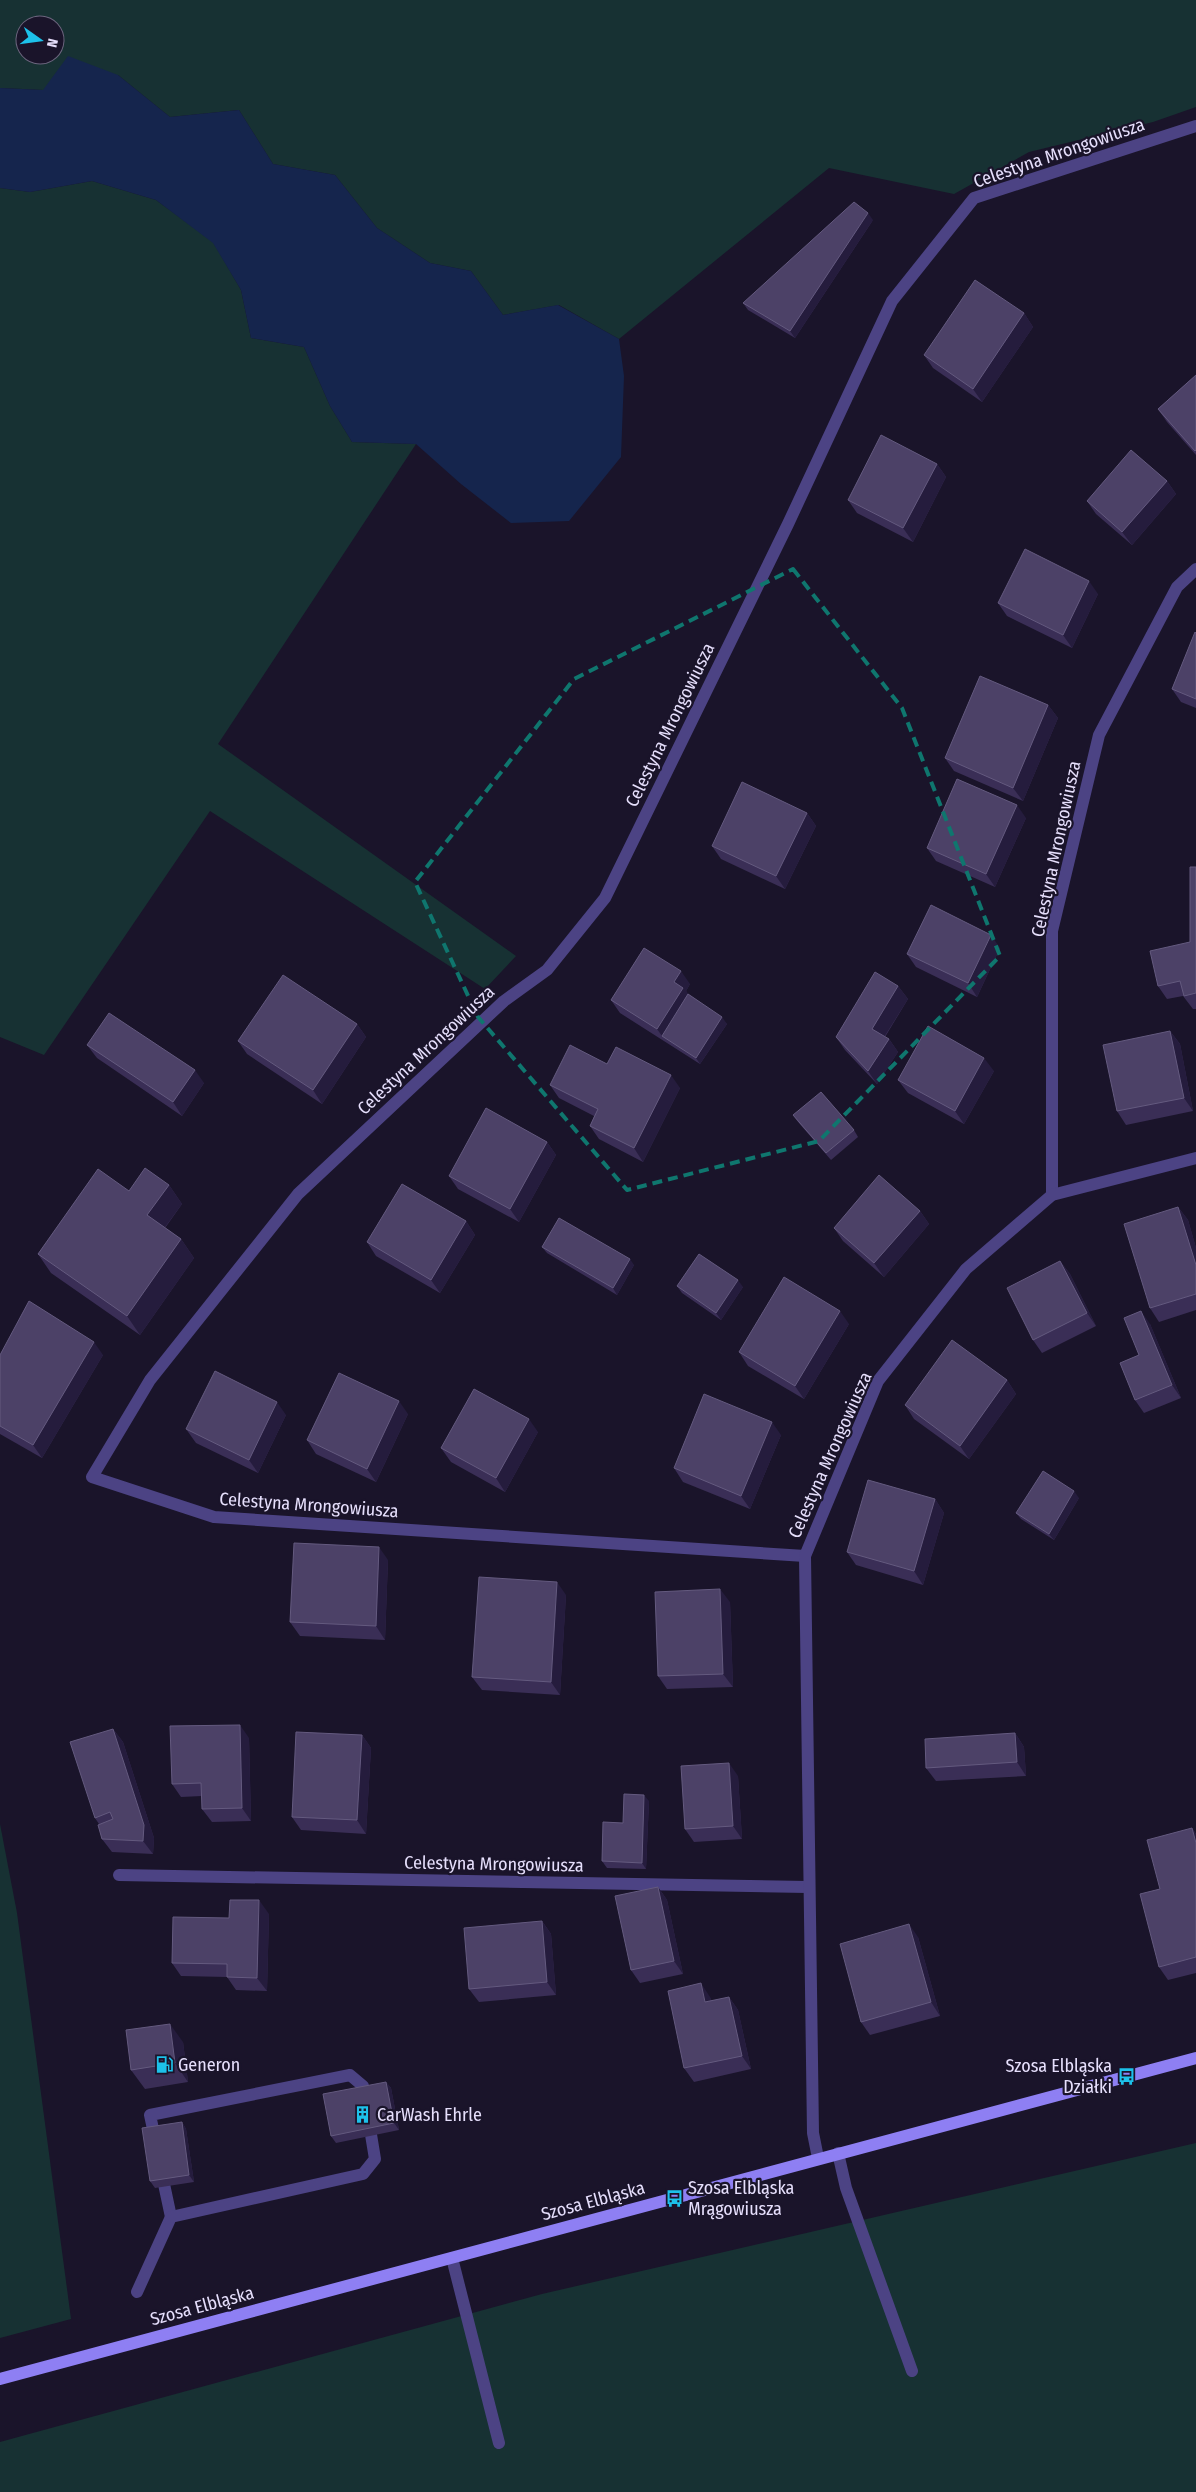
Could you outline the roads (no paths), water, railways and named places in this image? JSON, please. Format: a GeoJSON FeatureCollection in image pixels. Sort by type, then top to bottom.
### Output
{"type":"FeatureCollection","features":[{"type":"Feature","properties":{"kind":"main road","name":"Szosa Elbląska"},"geometry":{"type":"LineString","coordinates":[[0,2379],[1196,2058]]}},
{"type":"Feature","properties":{"kind":"street","name":"Celestyna Mrongowiusza"},"geometry":{"type":"LineString","coordinates":[[805,1556],[214,1517],[92,1477],[150,1380],[298,1194],[504,1001],[547,970],[606,898],[788,524],[892,301],[974,198],[1196,126]]}},
{"type":"Feature","properties":{"kind":"street","name":"Celestyna Mrongowiusza"},"geometry":{"type":"LineString","coordinates":[[1052,1195],[1052,931],[1099,735],[1177,587],[1196,570]]}},
{"type":"Feature","properties":{"kind":"street","name":"Celestyna Mrongowiusza"},"geometry":{"type":"LineString","coordinates":[[818,2158],[813,2133],[808,1887],[805,1556],[878,1381],[966,1269],[1052,1195],[1196,1158]]}},
{"type":"Feature","properties":{"kind":"street","name":"Celestyna Mrongowiusza"},"geometry":{"type":"LineString","coordinates":[[119,1875],[808,1887]]}},
{"type":"Feature","properties":{"kind":"street"},"geometry":{"type":"LineString","coordinates":[[137,2292],[170,2217],[150,2114],[350,2075],[363,2086],[375,2159],[363,2174],[170,2217]]}},
{"type":"Feature","properties":{"kind":"street"},"geometry":{"type":"LineString","coordinates":[[838,2153],[846,2188],[912,2371]]}},
{"type":"Feature","properties":{"kind":"street"},"geometry":{"type":"LineString","coordinates":[[452,2258],[499,2443]]}},
{"type":"Feature","properties":{"kind":"water"},"geometry":{"type":"Polygon","coordinates":[[[68,56],[118,75],[170,117],[239,110],[273,164],[335,175],[377,228],[430,263],[471,271],[503,315],[558,305],[619,339],[624,376],[621,457],[569,521],[511,523],[461,484],[416,444],[352,442],[330,406],[304,347],[251,338],[241,290],[213,243],[156,200],[92,181],[30,192],[0,188],[0,88],[43,90],[61,65],[65,65],[65,60],[68,56]]]}},
{"type":"Feature","properties":{"kind":"place","name":"Generon"},"geometry":{"type":"Point","coordinates":[164,2065]}},
{"type":"Feature","properties":{"kind":"place","name":"Szosa Elbląska Działki"},"geometry":{"type":"Point","coordinates":[1126,2076]}},
{"type":"Feature","properties":{"kind":"place","name":"CarWash Ehrle"},"geometry":{"type":"Point","coordinates":[363,2115]}},
{"type":"Feature","properties":{"kind":"place","name":"Szosa Elbląska Mrągowiusza"},"geometry":{"type":"Point","coordinates":[674,2198]}}]}
